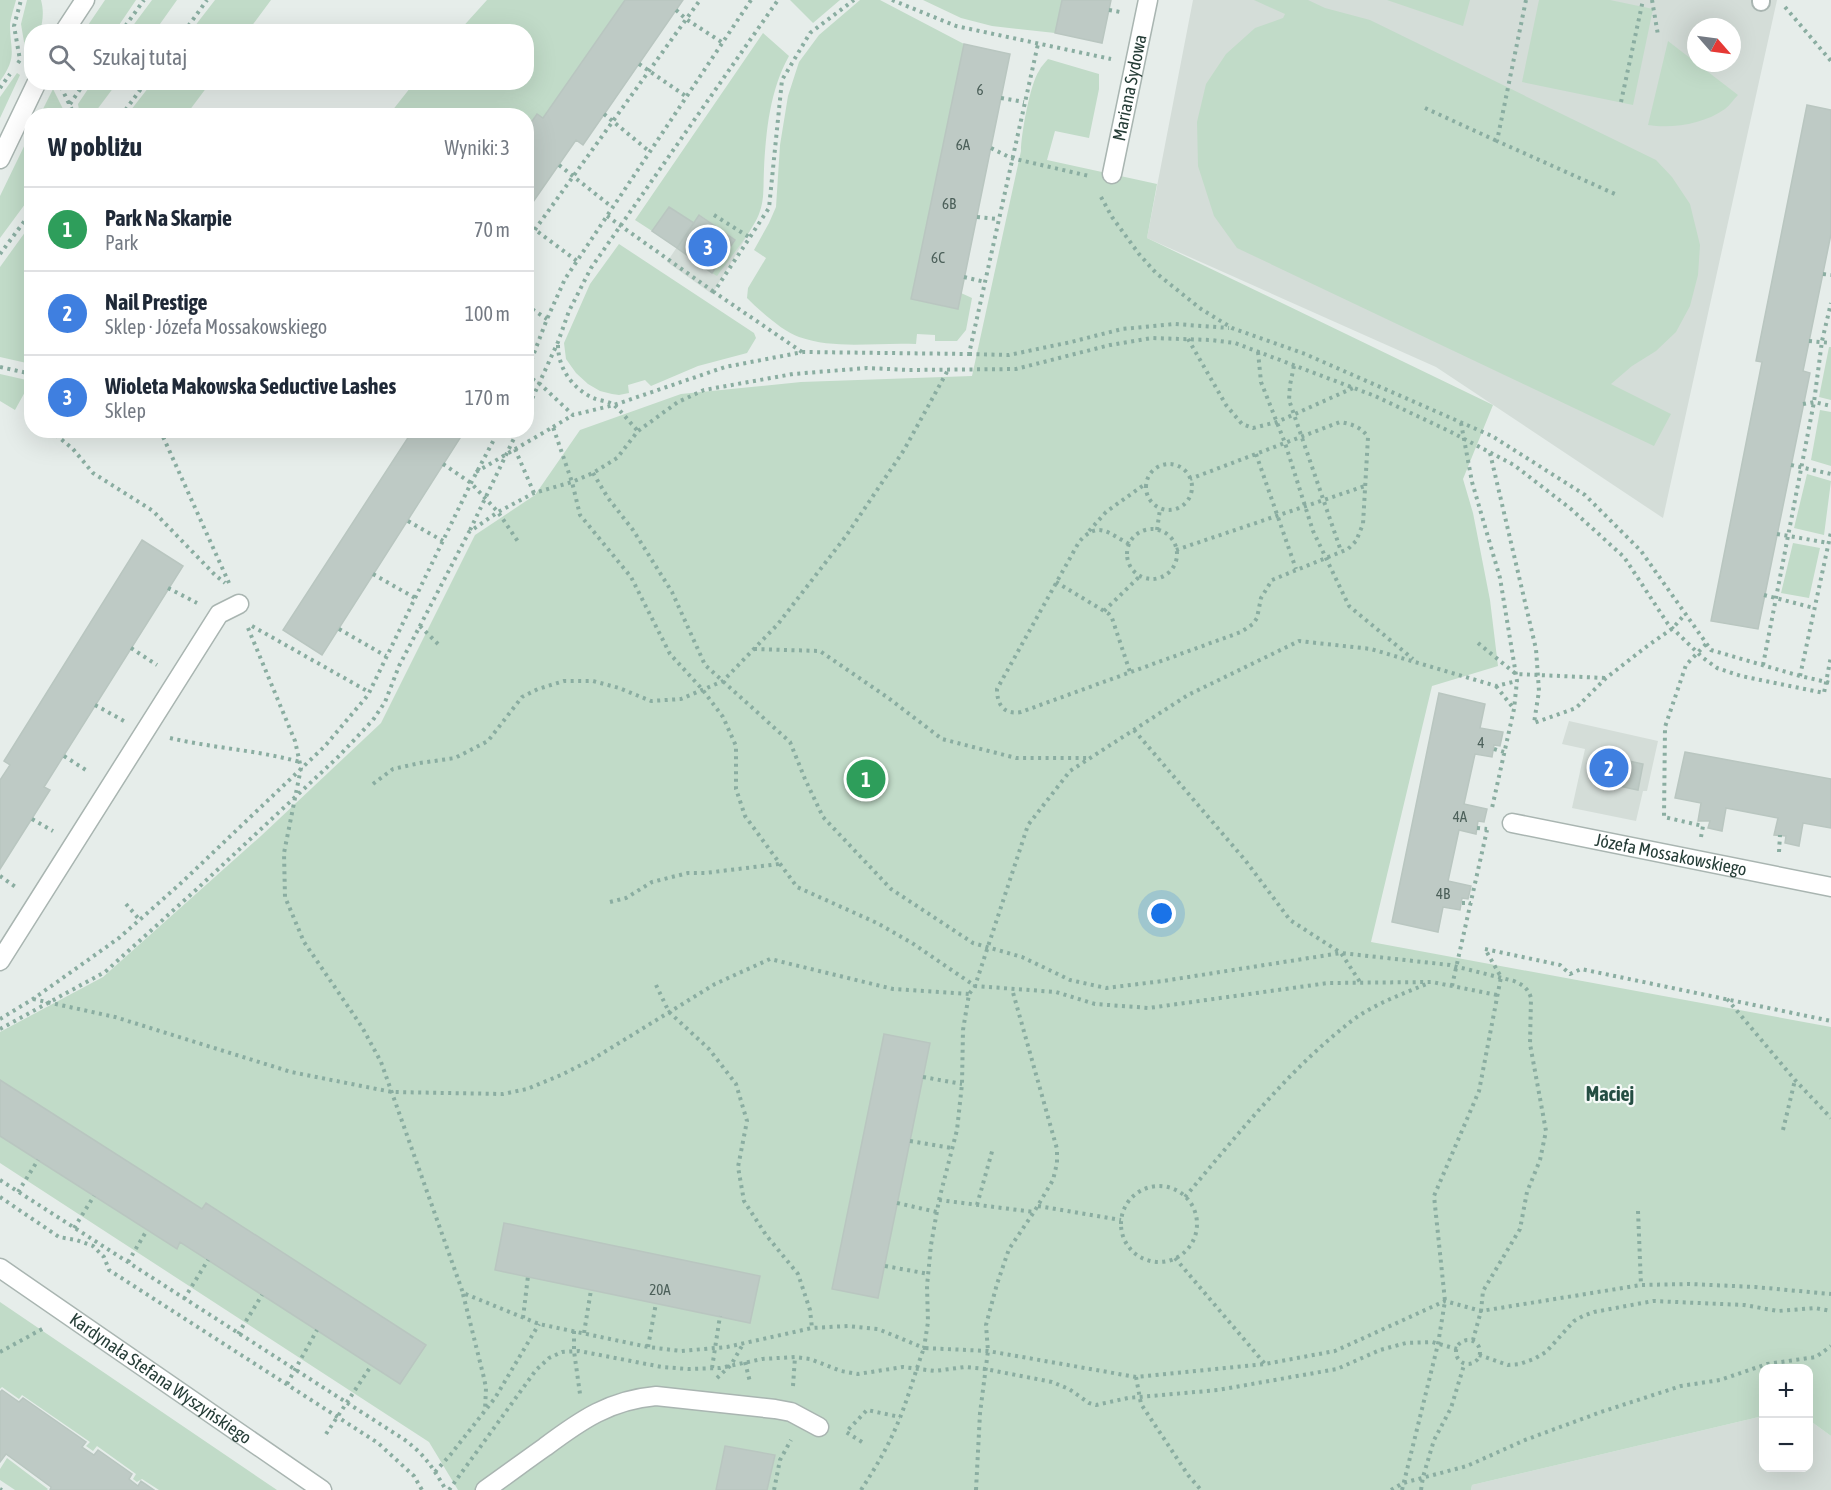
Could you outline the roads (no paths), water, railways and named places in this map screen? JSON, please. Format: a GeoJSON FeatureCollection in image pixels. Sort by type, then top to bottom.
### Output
{"type":"FeatureCollection","features":[{"type":"Feature","properties":{"kind":"street"},"geometry":{"type":"LineString","coordinates":[[69,24],[85,0]]}},
{"type":"Feature","properties":{"kind":"street","name":"Mariana Sydowa"},"geometry":{"type":"LineString","coordinates":[[1112,174],[1148,0]]}},
{"type":"Feature","properties":{"kind":"street"},"geometry":{"type":"LineString","coordinates":[[25,108],[33,90]]}},
{"type":"Feature","properties":{"kind":"street"},"geometry":{"type":"LineString","coordinates":[[0,159],[24,109]]}},
{"type":"Feature","properties":{"kind":"street"},"geometry":{"type":"LineString","coordinates":[[0,961],[219,614],[239,604]]}},
{"type":"Feature","properties":{"kind":"street","name":"Józefa Mossakowskiego"},"geometry":{"type":"LineString","coordinates":[[1512,823],[1831,887]]}},
{"type":"Feature","properties":{"kind":"street","name":"Kardynała Stefana Wyszyńskiego"},"geometry":{"type":"LineString","coordinates":[[0,1268],[322,1490]]}},
{"type":"Feature","properties":{"kind":"street"},"geometry":{"type":"LineString","coordinates":[[485,1490],[584,1418],[613,1405],[640,1397],[693,1399],[791,1412],[819,1427]]}},
{"type":"Feature","properties":{"kind":"place","name":"Wioleta Makowska Seductive Lashes"},"geometry":{"type":"Point","coordinates":[708,247]}},
{"type":"Feature","properties":{"kind":"place","name":"Nail Prestige"},"geometry":{"type":"Point","coordinates":[1609,768]}},
{"type":"Feature","properties":{"kind":"place","name":"Park Na Skarpie"},"geometry":{"type":"Point","coordinates":[866,779]}},
{"type":"Feature","properties":{"kind":"district","name":"Maciej"},"geometry":{"type":"Point","coordinates":[1610,1094]}}]}
